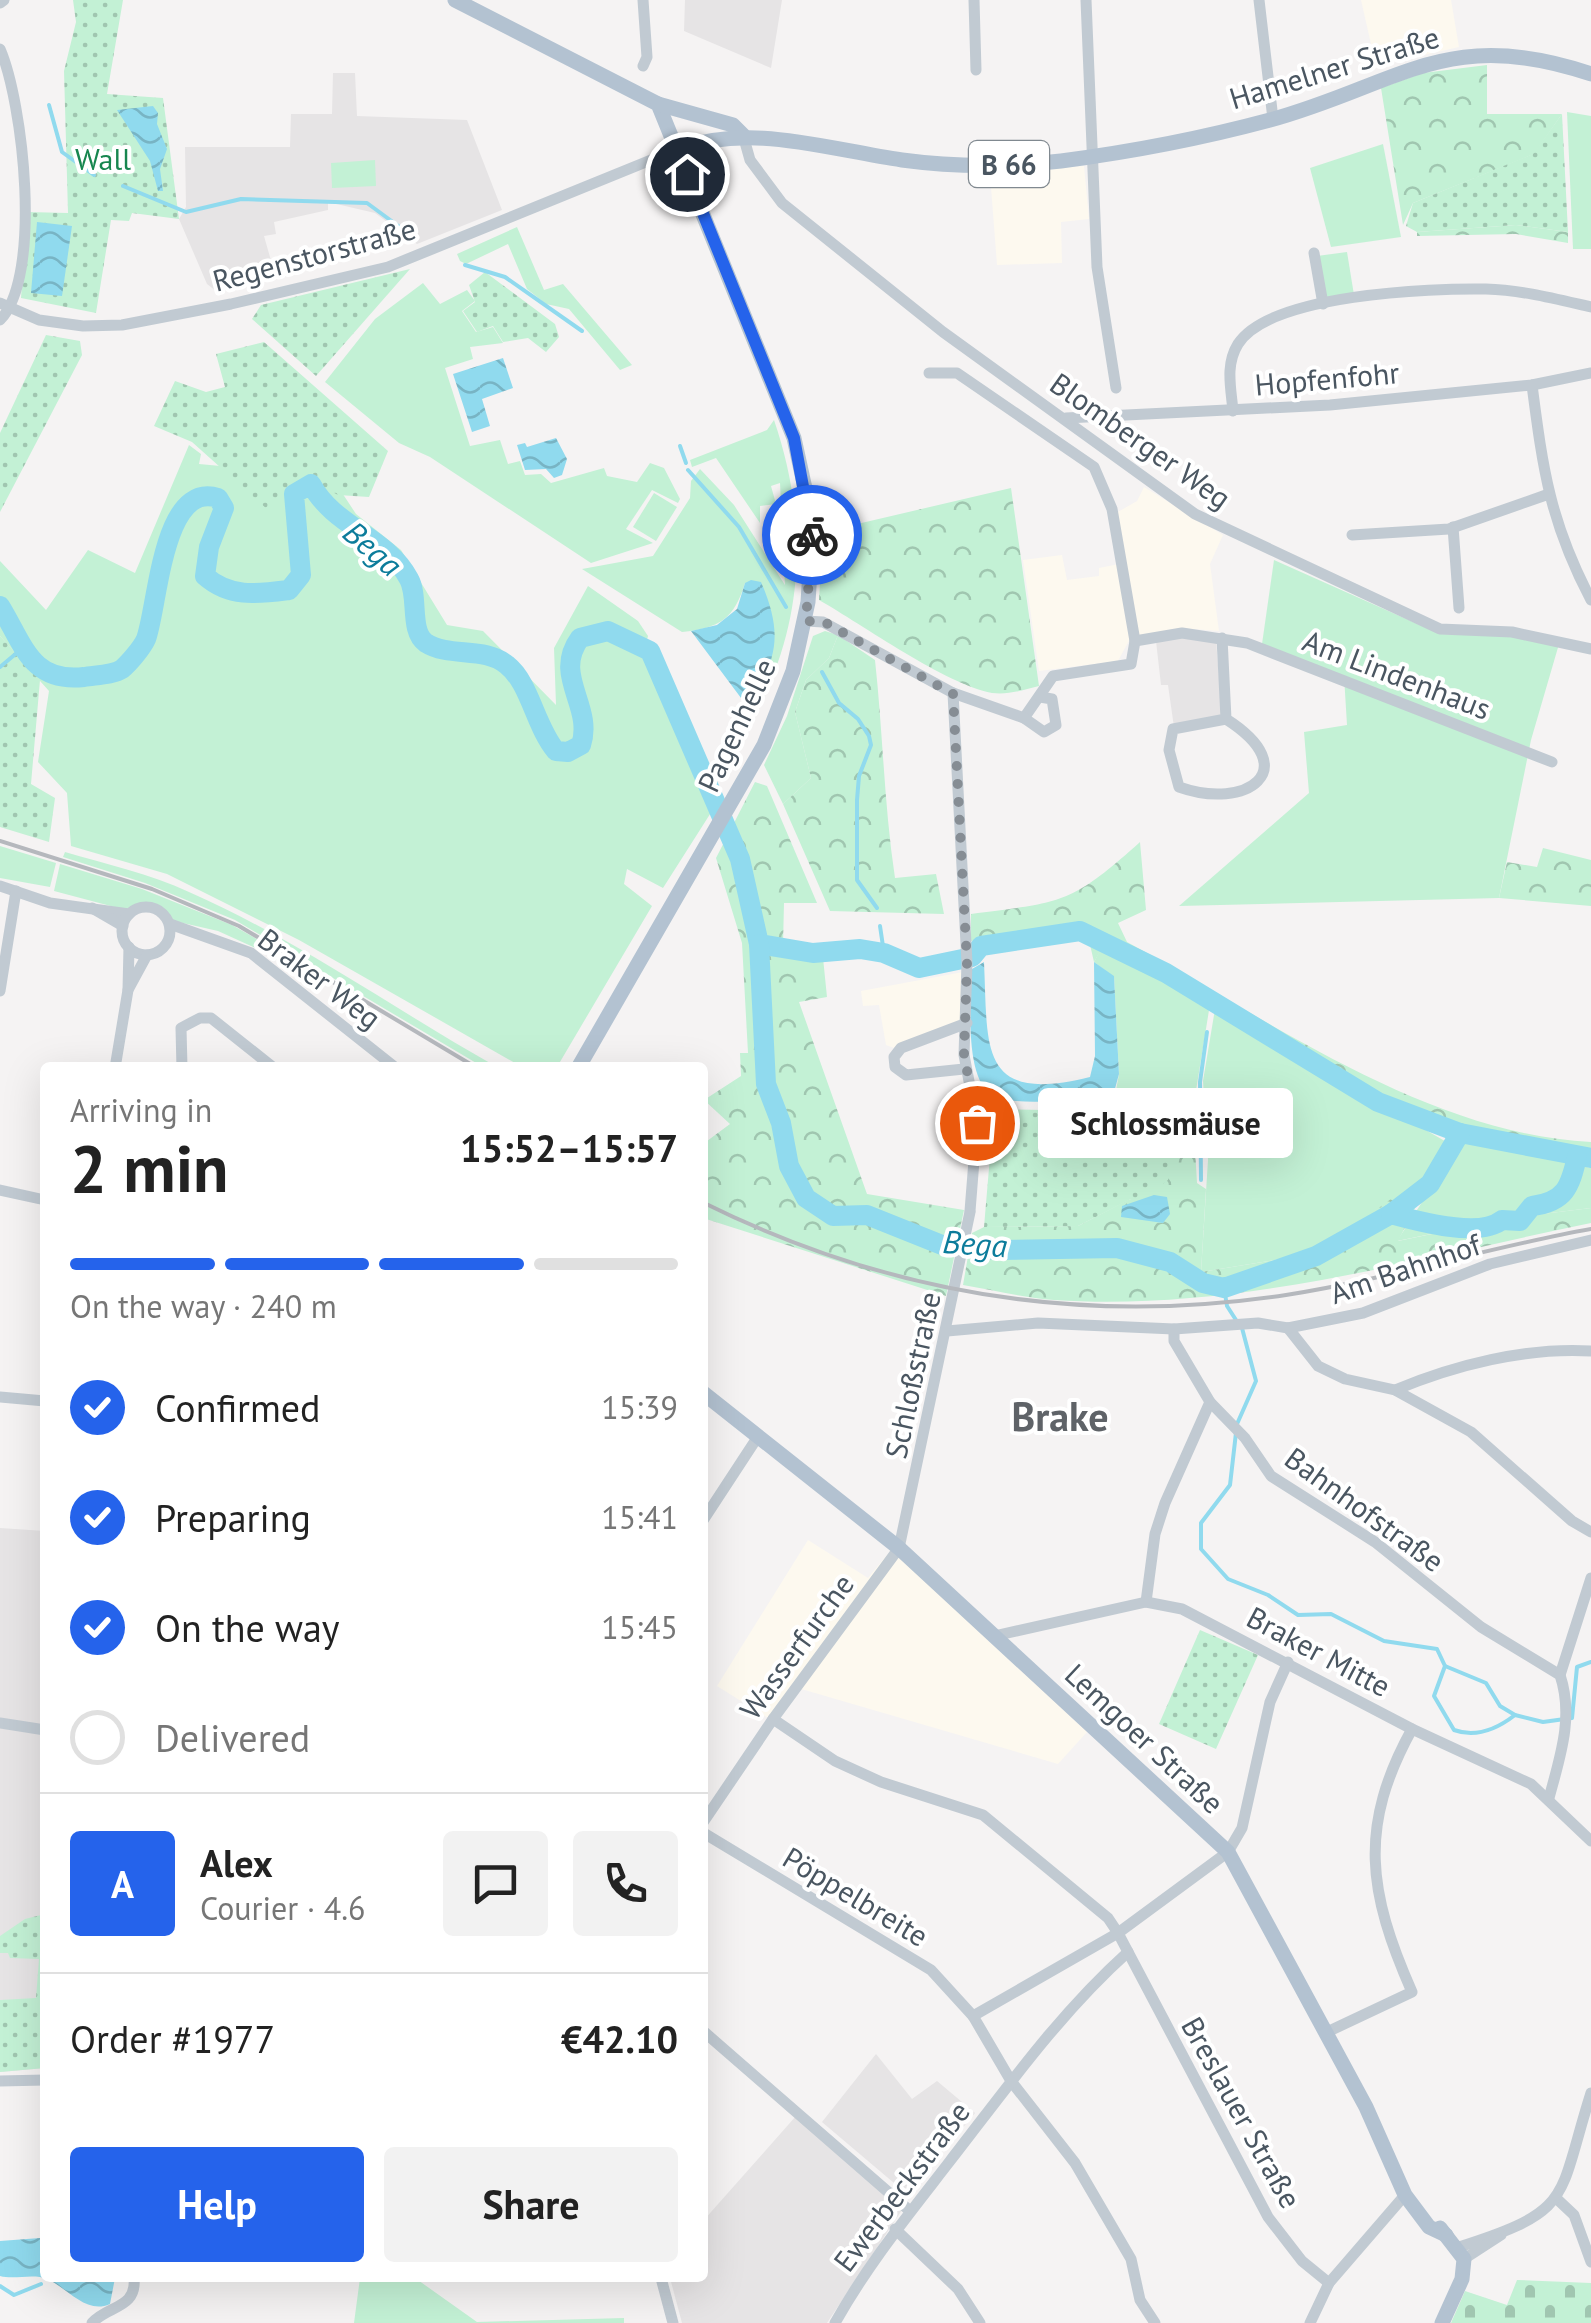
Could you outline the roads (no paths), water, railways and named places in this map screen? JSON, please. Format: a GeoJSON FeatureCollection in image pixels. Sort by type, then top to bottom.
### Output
{"type":"FeatureCollection","features":[{"type":"Feature","properties":{"kind":"main road","name":"B 66"},"geometry":{"type":"LineString","coordinates":[[454,0],[658,104],[733,125],[744,135]]}},
{"type":"Feature","properties":{"kind":"main road","name":"Hamelner Straße"},"geometry":{"type":"LineString","coordinates":[[678,150],[744,135],[944,164],[1022,164],[1089,156],[1272,120],[1436,60],[1520,57],[1591,74]]}},
{"type":"Feature","properties":{"kind":"main road","name":"Pagenhelle"},"geometry":{"type":"LineString","coordinates":[[582,1062],[743,785],[787,688],[806,621],[813,525],[794,438],[658,104]]}},
{"type":"Feature","properties":{"kind":"main road","name":"Lemgoer Straße"},"geometry":{"type":"LineString","coordinates":[[708,1397],[899,1548],[1228,1852],[1366,2107],[1405,2195],[1461,2253]]}},
{"type":"Feature","properties":{"kind":"main road"},"geometry":{"type":"LineString","coordinates":[[1442,2323],[1462,2279],[1461,2253]]}},
{"type":"Feature","properties":{"kind":"street"},"geometry":{"type":"LineString","coordinates":[[643,0],[647,57],[643,66]]}},
{"type":"Feature","properties":{"kind":"street"},"geometry":{"type":"LineString","coordinates":[[974,0],[976,70]]}},
{"type":"Feature","properties":{"kind":"street"},"geometry":{"type":"LineString","coordinates":[[1086,0],[1089,156],[1097,267],[1116,388]]}},
{"type":"Feature","properties":{"kind":"street"},"geometry":{"type":"LineString","coordinates":[[1259,0],[1272,120]]}},
{"type":"Feature","properties":{"kind":"street"},"geometry":{"type":"LineString","coordinates":[[0,49],[8,68],[25,157],[23,248],[0,320]]}},
{"type":"Feature","properties":{"kind":"street","name":"Blomberger Weg"},"geometry":{"type":"LineString","coordinates":[[744,135],[750,160],[782,203],[943,332],[1066,418],[1166,496],[1312,572],[1440,629],[1512,632],[1591,648]]}},
{"type":"Feature","properties":{"kind":"street","name":"Regenstorstraße"},"geometry":{"type":"LineString","coordinates":[[4,306],[71,325],[122,325],[316,284],[388,266],[678,150]]}},
{"type":"Feature","properties":{"kind":"street"},"geometry":{"type":"LineString","coordinates":[[1314,253],[1322,304]]}},
{"type":"Feature","properties":{"kind":"street"},"geometry":{"type":"LineString","coordinates":[[1233,411],[1228,368],[1239,342],[1279,316],[1322,304],[1412,292],[1485,289],[1591,307]]}},
{"type":"Feature","properties":{"kind":"street"},"geometry":{"type":"LineString","coordinates":[[928,373],[958,374],[1094,467],[1112,509],[1135,641],[1131,664],[1053,676],[1024,718]]}},
{"type":"Feature","properties":{"kind":"street","name":"Hopfenfohr"},"geometry":{"type":"LineString","coordinates":[[1066,418],[1233,411],[1532,385],[1591,373]]}},
{"type":"Feature","properties":{"kind":"street"},"geometry":{"type":"LineString","coordinates":[[1532,385],[1546,495],[1564,548],[1591,600]]}},
{"type":"Feature","properties":{"kind":"street"},"geometry":{"type":"LineString","coordinates":[[1352,535],[1452,527],[1546,495]]}},
{"type":"Feature","properties":{"kind":"street"},"geometry":{"type":"LineString","coordinates":[[1452,527],[1459,608]]}},
{"type":"Feature","properties":{"kind":"street"},"geometry":{"type":"LineString","coordinates":[[806,621],[824,622],[953,694],[1024,718],[1044,732],[1056,725],[1052,699],[1040,697]]}},
{"type":"Feature","properties":{"kind":"street","name":"Am Lindenhaus"},"geometry":{"type":"LineString","coordinates":[[1135,641],[1182,633],[1247,643],[1552,762]]}},
{"type":"Feature","properties":{"kind":"street"},"geometry":{"type":"LineString","coordinates":[[1222,638],[1226,720]]}},
{"type":"Feature","properties":{"kind":"street","name":"Schloßstraße"},"geometry":{"type":"LineString","coordinates":[[899,1548],[961,1265],[970,1212],[977,1123],[964,1069],[967,963],[953,694]]}},
{"type":"Feature","properties":{"kind":"street"},"geometry":{"type":"LineString","coordinates":[[1226,720],[1256,738],[1265,758],[1264,772],[1244,792],[1206,796],[1179,787],[1169,750],[1173,730],[1226,720]]}},
{"type":"Feature","properties":{"kind":"street","name":"Braker Weg"},"geometry":{"type":"LineString","coordinates":[[0,886],[50,903],[92,908],[126,920],[142,907],[156,908],[169,931],[210,936],[252,952],[389,1062]]}},
{"type":"Feature","properties":{"kind":"street"},"geometry":{"type":"LineString","coordinates":[[0,991],[16,891]]}},
{"type":"Feature","properties":{"kind":"street"},"geometry":{"type":"LineString","coordinates":[[115,1062],[128,990],[126,920]]}},
{"type":"Feature","properties":{"kind":"street"},"geometry":{"type":"LineString","coordinates":[[128,990],[147,955],[161,950],[169,931]]}},
{"type":"Feature","properties":{"kind":"street"},"geometry":{"type":"LineString","coordinates":[[128,947],[147,955]]}},
{"type":"Feature","properties":{"kind":"street"},"geometry":{"type":"LineString","coordinates":[[182,1062],[181,1028],[200,1018],[211,1018],[266,1062]]}},
{"type":"Feature","properties":{"kind":"street"},"geometry":{"type":"LineString","coordinates":[[964,1069],[906,1075],[894,1062],[901,1048],[965,1023]]}},
{"type":"Feature","properties":{"kind":"street"},"geometry":{"type":"LineString","coordinates":[[0,1190],[40,1199]]}},
{"type":"Feature","properties":{"kind":"street","name":"Am Bahnhof"},"geometry":{"type":"LineString","coordinates":[[1174,1330],[1258,1322],[1288,1328],[1363,1313],[1490,1264],[1591,1240]]}},
{"type":"Feature","properties":{"kind":"street"},"geometry":{"type":"LineString","coordinates":[[947,1331],[964,1333],[1038,1323],[1174,1330]]}},
{"type":"Feature","properties":{"kind":"street"},"geometry":{"type":"LineString","coordinates":[[1288,1328],[1318,1366],[1345,1379],[1395,1390],[1471,1432],[1572,1521],[1591,1532]]}},
{"type":"Feature","properties":{"kind":"street","name":"Bahnhofstraße"},"geometry":{"type":"LineString","coordinates":[[1174,1330],[1174,1341],[1210,1402],[1244,1438],[1271,1476],[1375,1542],[1480,1627],[1560,1675]]}},
{"type":"Feature","properties":{"kind":"street"},"geometry":{"type":"LineString","coordinates":[[1395,1390],[1432,1375],[1527,1354],[1591,1351]]}},
{"type":"Feature","properties":{"kind":"street"},"geometry":{"type":"LineString","coordinates":[[0,1397],[40,1401]]}},
{"type":"Feature","properties":{"kind":"street"},"geometry":{"type":"LineString","coordinates":[[1146,1602],[1155,1534],[1164,1503],[1210,1402]]}},
{"type":"Feature","properties":{"kind":"street"},"geometry":{"type":"LineString","coordinates":[[708,1513],[757,1438]]}},
{"type":"Feature","properties":{"kind":"street","name":"Wasserfurche"},"geometry":{"type":"LineString","coordinates":[[708,1815],[773,1718],[899,1548]]}},
{"type":"Feature","properties":{"kind":"street"},"geometry":{"type":"LineString","coordinates":[[1549,1798],[1566,1728],[1560,1675],[1591,1578]]}},
{"type":"Feature","properties":{"kind":"street","name":"Braker Mitte"},"geometry":{"type":"LineString","coordinates":[[994,1636],[1146,1602],[1182,1610],[1412,1729],[1531,1784],[1591,1841]]}},
{"type":"Feature","properties":{"kind":"street"},"geometry":{"type":"LineString","coordinates":[[1156,2323],[1140,2300],[1131,2258],[1075,2163],[1011,2080],[973,2016],[1118,1933],[1228,1852],[1242,1828],[1270,1702],[1288,1662]]}},
{"type":"Feature","properties":{"kind":"street"},"geometry":{"type":"LineString","coordinates":[[773,1718],[835,1761],[882,1782],[984,1814],[1108,1918],[1128,1952]]}},
{"type":"Feature","properties":{"kind":"street"},"geometry":{"type":"LineString","coordinates":[[0,1723],[40,1729]]}},
{"type":"Feature","properties":{"kind":"street"},"geometry":{"type":"LineString","coordinates":[[1324,2033],[1412,1992],[1385,1930],[1372,1853],[1373,1828],[1390,1768],[1412,1729]]}},
{"type":"Feature","properties":{"kind":"street","name":"Pöppelbreite"},"geometry":{"type":"LineString","coordinates":[[708,1836],[930,1970],[973,2016]]}},
{"type":"Feature","properties":{"kind":"street","name":"Ewerbeckstraße"},"geometry":{"type":"LineString","coordinates":[[835,2323],[896,2229],[1011,2080],[1090,1986],[1128,1952]]}},
{"type":"Feature","properties":{"kind":"street","name":"Breslauer Straße"},"geometry":{"type":"LineString","coordinates":[[1128,1952],[1268,2217],[1302,2260],[1328,2283]]}},
{"type":"Feature","properties":{"kind":"street"},"geometry":{"type":"LineString","coordinates":[[708,2035],[910,2211]]}},
{"type":"Feature","properties":{"kind":"street"},"geometry":{"type":"LineString","coordinates":[[0,2081],[40,2078]]}},
{"type":"Feature","properties":{"kind":"street"},"geometry":{"type":"LineString","coordinates":[[1461,2253],[1502,2235],[1557,2198],[1571,2170],[1591,2093]]}},
{"type":"Feature","properties":{"kind":"street"},"geometry":{"type":"LineString","coordinates":[[1310,2323],[1328,2283],[1405,2195]]}},
{"type":"Feature","properties":{"kind":"street"},"geometry":{"type":"LineString","coordinates":[[1557,2198],[1574,2215],[1591,2262]]}},
{"type":"Feature","properties":{"kind":"street"},"geometry":{"type":"LineString","coordinates":[[896,2229],[958,2289],[980,2323]]}},
{"type":"Feature","properties":{"kind":"street"},"geometry":{"type":"LineString","coordinates":[[94,2320],[126,2304],[135,2290],[134,2282]]}},
{"type":"Feature","properties":{"kind":"street"},"geometry":{"type":"LineString","coordinates":[[663,2282],[673,2323]]}},
{"type":"Feature","properties":{"kind":"water"},"geometry":{"type":"Polygon","coordinates":[[[153,106],[167,149],[160,169],[163,191],[158,191],[150,161],[117,110],[153,106]]]}},
{"type":"Feature","properties":{"kind":"water"},"geometry":{"type":"Polygon","coordinates":[[[37,222],[72,226],[62,296],[31,293],[37,222]]]}},
{"type":"Feature","properties":{"kind":"water"},"geometry":{"type":"Polygon","coordinates":[[[503,358],[513,388],[482,399],[490,426],[472,432],[453,374],[503,358]]]}},
{"type":"Feature","properties":{"kind":"water"},"geometry":{"type":"Polygon","coordinates":[[[556,438],[567,459],[562,475],[554,478],[546,469],[525,470],[517,445],[525,443],[527,447],[556,438]]]}},
{"type":"Feature","properties":{"kind":"water"},"geometry":{"type":"Polygon","coordinates":[[[761,582],[768,599],[774,644],[760,686],[750,702],[744,702],[691,631],[717,625],[737,609],[745,583],[761,582]]]}},
{"type":"Feature","properties":{"kind":"water"},"geometry":{"type":"Polygon","coordinates":[[[984,962],[986,1020],[996,1062],[1008,1076],[1027,1083],[1053,1084],[1090,1077],[1095,1056],[1094,962],[1114,976],[1119,1074],[1113,1096],[1020,1101],[994,1096],[984,1088],[973,1057],[970,1018],[972,969],[984,962]]]}},
{"type":"Feature","properties":{"kind":"water"},"geometry":{"type":"Polygon","coordinates":[[[1154,1195],[1167,1197],[1170,1214],[1163,1223],[1121,1217],[1122,1206],[1154,1195]]]}},
{"type":"Feature","properties":{"kind":"water"},"geometry":{"type":"Polygon","coordinates":[[[40,2238],[40,2277],[0,2276],[0,2241],[40,2238]]]}},
{"type":"Feature","properties":{"kind":"water"},"geometry":{"type":"Polygon","coordinates":[[[114,2282],[110,2304],[101,2306],[85,2303],[55,2283],[114,2282]]]}},
{"type":"Feature","properties":{"kind":"waterway"},"geometry":{"type":"LineString","coordinates":[[49,105],[62,152],[94,175]]}},
{"type":"Feature","properties":{"kind":"waterway"},"geometry":{"type":"LineString","coordinates":[[123,186],[186,212],[241,199],[367,203],[416,239]]}},
{"type":"Feature","properties":{"kind":"waterway"},"geometry":{"type":"LineString","coordinates":[[465,265],[505,277],[582,331]]}},
{"type":"Feature","properties":{"kind":"waterway"},"geometry":{"type":"LineString","coordinates":[[680,446],[686,463]]}},
{"type":"Feature","properties":{"kind":"waterway"},"geometry":{"type":"LineString","coordinates":[[688,470],[739,527],[786,607]]}},
{"type":"Feature","properties":{"kind":"waterway","name":"Bega"},"geometry":{"type":"LineString","coordinates":[[0,606],[31,658],[52,674],[84,677],[118,671],[146,639],[166,550],[185,508],[199,498],[218,498],[224,508],[209,547],[205,576],[234,591],[289,590],[301,575],[294,494],[311,484],[333,511],[399,564],[412,586],[421,638],[435,647],[488,656],[507,665],[521,683],[556,751],[568,752],[581,745],[584,731],[570,665],[580,638],[608,631],[650,651],[740,859],[759,944],[813,953],[860,949],[884,953],[919,968],[972,957],[981,946],[1080,931],[1166,973],[1378,1102],[1460,1133],[1591,1158]]}},
{"type":"Feature","properties":{"kind":"waterway","name":"Bega"},"geometry":{"type":"LineString","coordinates":[[0,667],[25,646]]}},
{"type":"Feature","properties":{"kind":"waterway"},"geometry":{"type":"LineString","coordinates":[[822,672],[839,703],[858,719],[869,736],[871,745],[859,776],[857,880],[877,908]]}},
{"type":"Feature","properties":{"kind":"waterway"},"geometry":{"type":"LineString","coordinates":[[880,926],[884,953]]}},
{"type":"Feature","properties":{"kind":"waterway","name":"Bega"},"geometry":{"type":"LineString","coordinates":[[759,944],[766,1084],[781,1123],[789,1166],[806,1198],[833,1216],[867,1215],[942,1245],[996,1250],[1117,1248],[1170,1262],[1203,1283],[1224,1288],[1316,1256],[1391,1214],[1465,1228],[1502,1220],[1520,1221],[1532,1206],[1559,1197],[1572,1177],[1577,1157]]}},
{"type":"Feature","properties":{"kind":"waterway"},"geometry":{"type":"LineString","coordinates":[[1201,1180],[1200,1082],[1207,1032]]}},
{"type":"Feature","properties":{"kind":"waterway","name":"Bega"},"geometry":{"type":"LineString","coordinates":[[1391,1214],[1430,1184],[1460,1133]]}},
{"type":"Feature","properties":{"kind":"waterway"},"geometry":{"type":"LineString","coordinates":[[1224,1288],[1227,1306],[1236,1320]]}},
{"type":"Feature","properties":{"kind":"waterway"},"geometry":{"type":"LineString","coordinates":[[1242,1328],[1256,1381],[1237,1424],[1230,1485],[1201,1523],[1201,1549],[1228,1579],[1268,1595],[1298,1615],[1331,1614],[1384,1641],[1437,1649],[1445,1666],[1486,1683],[1500,1706],[1515,1715],[1543,1722],[1572,1718],[1577,1667],[1591,1662]]}},
{"type":"Feature","properties":{"kind":"waterway"},"geometry":{"type":"LineString","coordinates":[[1445,1666],[1434,1696],[1454,1730],[1486,1731],[1515,1715]]}},
{"type":"Feature","properties":{"kind":"waterway"},"geometry":{"type":"LineString","coordinates":[[0,2286],[14,2295],[41,2284]]}},
{"type":"Feature","properties":{"kind":"railway"},"geometry":{"type":"LineString","coordinates":[[0,841],[152,889],[239,926],[467,1062]]}},
{"type":"Feature","properties":{"kind":"railway"},"geometry":{"type":"LineString","coordinates":[[708,1205],[843,1260],[914,1280],[987,1295],[1135,1306],[1210,1304],[1286,1295],[1591,1229]]}},
{"type":"Feature","properties":{"kind":"place","name":"Schlossmäuse"},"geometry":{"type":"Point","coordinates":[977,1123]}},
{"type":"Feature","properties":{"kind":"district","name":"Brake"},"geometry":{"type":"Point","coordinates":[1060,1416]}},
{"type":"Feature","properties":{"kind":"park label","name":"Wall"},"geometry":{"type":"Point","coordinates":[103,158]}}]}
